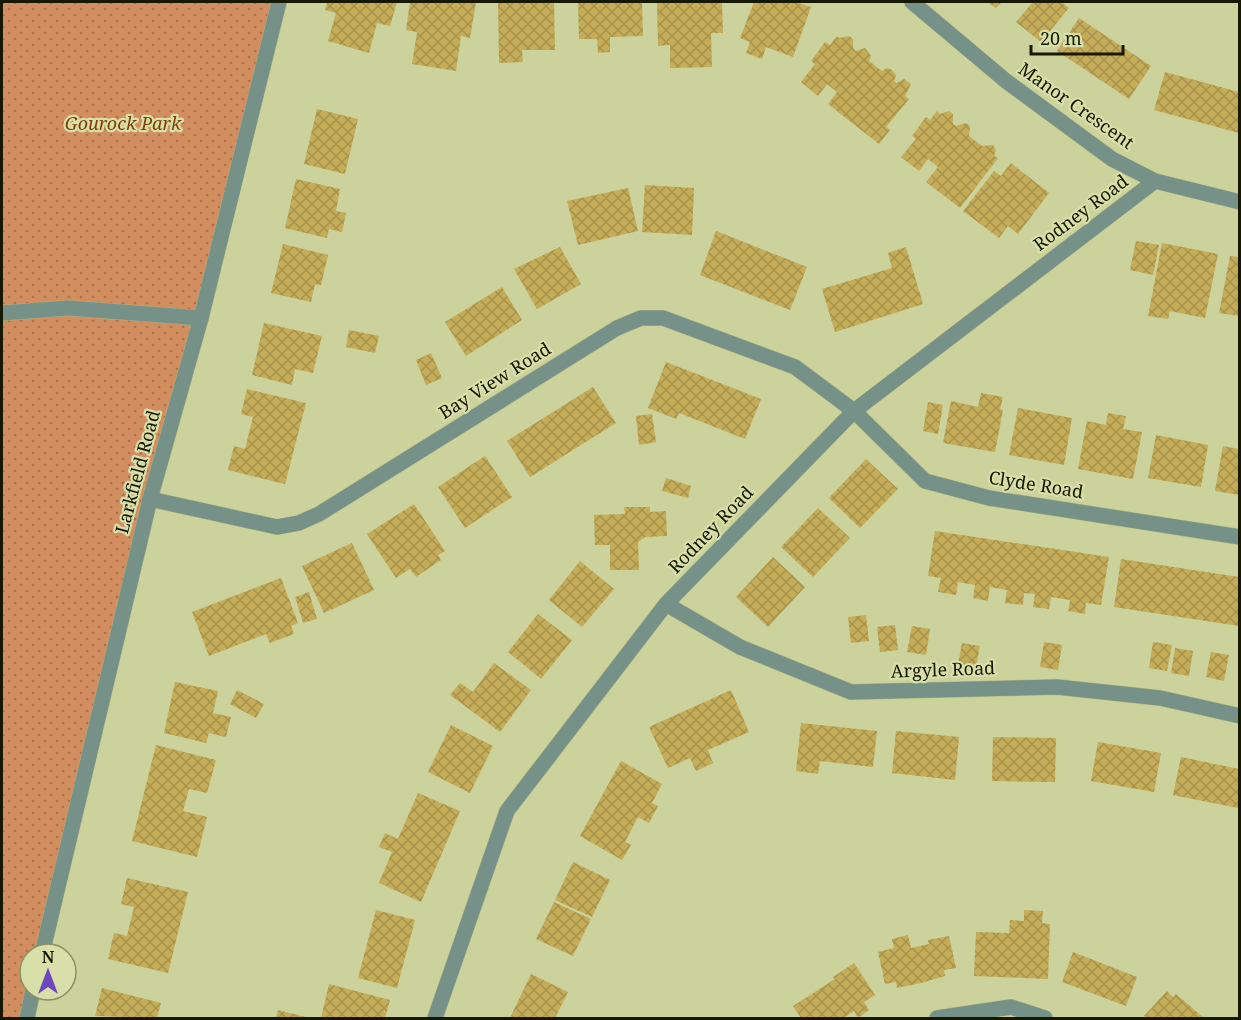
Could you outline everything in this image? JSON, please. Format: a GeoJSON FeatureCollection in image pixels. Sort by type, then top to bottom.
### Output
{"type":"FeatureCollection","features":[{"type":"Feature","properties":{"kind":"street","name":"Larkfield Road"},"geometry":{"type":"LineString","coordinates":[[45,942],[150,499],[201,318],[279,2]]}},
{"type":"Feature","properties":{"kind":"street","name":"Manor Crescent"},"geometry":{"type":"LineString","coordinates":[[912,2],[1069,129],[1112,159],[1155,181],[1239,202]]}},
{"type":"Feature","properties":{"kind":"street","name":"Rodney Road"},"geometry":{"type":"LineString","coordinates":[[435,1018],[507,811],[666,604],[854,411],[1155,181]]}},
{"type":"Feature","properties":{"kind":"street"},"geometry":{"type":"LineString","coordinates":[[2,313],[68,308],[201,318]]}},
{"type":"Feature","properties":{"kind":"street","name":"Bay View Road"},"geometry":{"type":"LineString","coordinates":[[150,499],[277,527],[299,523],[319,514],[617,328],[641,318],[663,318],[689,326],[795,367],[854,411]]}},
{"type":"Feature","properties":{"kind":"street","name":"Clyde Road"},"geometry":{"type":"LineString","coordinates":[[854,411],[925,481],[989,498],[1239,537]]}},
{"type":"Feature","properties":{"kind":"street","name":"Argyle Road"},"geometry":{"type":"LineString","coordinates":[[666,604],[741,647],[851,692],[1056,687],[1160,698],[1239,716]]}},
{"type":"Feature","properties":{"kind":"street"},"geometry":{"type":"LineString","coordinates":[[27,1018],[30,1002]]}},
{"type":"Feature","properties":{"kind":"street"},"geometry":{"type":"LineString","coordinates":[[937,1018],[1011,1007],[1045,1018]]}},
{"type":"Feature","properties":{"kind":"green space","name":"Gourock Park"},"geometry":{"type":"Polygon","coordinates":[[[2,2],[279,2],[45,942],[18,942],[18,1002],[28,1002],[27,1018],[2,1018],[2,2]]]}},
{"type":"Feature","properties":{"kind":"building"},"geometry":{"type":"Polygon","coordinates":[[[327,2],[397,2],[390,26],[377,23],[369,53],[328,41],[336,13],[325,10],[327,2]]]}},
{"type":"Feature","properties":{"kind":"building"},"geometry":{"type":"Polygon","coordinates":[[[410,2],[476,2],[470,38],[461,36],[456,71],[412,64],[417,32],[406,30],[410,2]]]}},
{"type":"Feature","properties":{"kind":"building"},"geometry":{"type":"Polygon","coordinates":[[[498,2],[554,2],[555,50],[522,50],[523,62],[499,63],[498,2]]]}},
{"type":"Feature","properties":{"kind":"building"},"geometry":{"type":"Polygon","coordinates":[[[578,2],[642,2],[643,36],[610,37],[610,52],[598,53],[597,39],[579,39],[578,2]]]}},
{"type":"Feature","properties":{"kind":"building"},"geometry":{"type":"Polygon","coordinates":[[[657,2],[722,2],[723,33],[711,33],[712,67],[670,68],[670,45],[658,46],[657,2]]]}},
{"type":"Feature","properties":{"kind":"building"},"geometry":{"type":"Polygon","coordinates":[[[754,2],[795,2],[811,7],[793,57],[766,47],[762,59],[746,53],[750,42],[740,38],[754,2]]]}},
{"type":"Feature","properties":{"kind":"building"},"geometry":{"type":"Polygon","coordinates":[[[987,2],[1002,2],[996,8],[987,2]]]}},
{"type":"Feature","properties":{"kind":"building"},"geometry":{"type":"Polygon","coordinates":[[[1033,2],[1061,2],[1069,8],[1041,42],[1016,22],[1033,2]]]}},
{"type":"Feature","properties":{"kind":"building"},"geometry":{"type":"Polygon","coordinates":[[[1079,18],[1151,66],[1129,99],[1057,51],[1079,18]]]}},
{"type":"Feature","properties":{"kind":"building"},"geometry":{"type":"Polygon","coordinates":[[[837,36],[839,38],[849,36],[853,39],[853,48],[856,51],[865,48],[871,56],[869,61],[882,71],[887,68],[892,70],[896,75],[894,81],[897,83],[904,79],[911,84],[905,96],[909,99],[886,127],[890,130],[879,144],[828,104],[837,92],[827,84],[818,96],[801,82],[815,64],[811,61],[825,42],[830,45],[837,36]]]}},
{"type":"Feature","properties":{"kind":"building"},"geometry":{"type":"Polygon","coordinates":[[[1165,72],[1239,92],[1239,133],[1154,110],[1165,72]]]}},
{"type":"Feature","properties":{"kind":"building"},"geometry":{"type":"Polygon","coordinates":[[[317,109],[358,119],[345,174],[304,164],[317,109]]]}},
{"type":"Feature","properties":{"kind":"building"},"geometry":{"type":"Polygon","coordinates":[[[937,111],[940,114],[949,111],[953,114],[953,124],[956,126],[966,123],[970,126],[969,136],[982,146],[993,145],[996,150],[994,156],[998,158],[960,208],[926,182],[938,167],[928,159],[919,171],[901,157],[916,139],[912,136],[926,117],[930,120],[937,111]]]}},
{"type":"Feature","properties":{"kind":"building"},"geometry":{"type":"Polygon","coordinates":[[[1011,163],[1049,193],[1018,234],[1008,226],[999,238],[963,211],[994,171],[1001,176],[1011,163]]]}},
{"type":"Feature","properties":{"kind":"building"},"geometry":{"type":"Polygon","coordinates":[[[296,179],[340,189],[336,211],[346,213],[342,232],[329,229],[327,238],[285,228],[296,179]]]}},
{"type":"Feature","properties":{"kind":"building"},"geometry":{"type":"Polygon","coordinates":[[[645,185],[694,188],[692,235],[642,232],[645,185]]]}},
{"type":"Feature","properties":{"kind":"building"},"geometry":{"type":"Polygon","coordinates":[[[628,188],[638,231],[578,245],[567,201],[628,188]]]}},
{"type":"Feature","properties":{"kind":"building"},"geometry":{"type":"Polygon","coordinates":[[[716,231],[807,267],[790,310],[700,275],[716,231]]]}},
{"type":"Feature","properties":{"kind":"building"},"geometry":{"type":"Polygon","coordinates":[[[1136,241],[1159,245],[1153,275],[1130,270],[1136,241]]]}},
{"type":"Feature","properties":{"kind":"building"},"geometry":{"type":"Polygon","coordinates":[[[1162,243],[1218,254],[1205,318],[1170,311],[1168,319],[1148,316],[1162,243]]]}},
{"type":"Feature","properties":{"kind":"building"},"geometry":{"type":"Polygon","coordinates":[[[283,244],[328,255],[321,285],[315,284],[311,302],[271,293],[283,244]]]}},
{"type":"Feature","properties":{"kind":"building"},"geometry":{"type":"Polygon","coordinates":[[[560,247],[581,284],[537,309],[514,269],[560,247]]]}},
{"type":"Feature","properties":{"kind":"building"},"geometry":{"type":"Polygon","coordinates":[[[906,247],[923,304],[835,332],[822,289],[892,268],[888,253],[906,247]]]}},
{"type":"Feature","properties":{"kind":"building"},"geometry":{"type":"Polygon","coordinates":[[[1230,256],[1239,257],[1239,316],[1219,313],[1230,256]]]}},
{"type":"Feature","properties":{"kind":"building"},"geometry":{"type":"Polygon","coordinates":[[[502,287],[522,320],[466,356],[445,322],[502,287]]]}},
{"type":"Feature","properties":{"kind":"building"},"geometry":{"type":"Polygon","coordinates":[[[264,323],[322,336],[313,373],[295,369],[292,385],[252,375],[264,323]]]}},
{"type":"Feature","properties":{"kind":"building"},"geometry":{"type":"Polygon","coordinates":[[[349,330],[379,336],[375,353],[346,347],[349,330]]]}},
{"type":"Feature","properties":{"kind":"building"},"geometry":{"type":"Polygon","coordinates":[[[431,353],[442,378],[426,385],[416,360],[431,353]]]}},
{"type":"Feature","properties":{"kind":"building"},"geometry":{"type":"Polygon","coordinates":[[[666,362],[761,399],[745,439],[679,413],[676,419],[648,408],[666,362]]]}},
{"type":"Feature","properties":{"kind":"building"},"geometry":{"type":"Polygon","coordinates":[[[593,387],[616,423],[530,477],[507,441],[593,387]]]}},
{"type":"Feature","properties":{"kind":"building"},"geometry":{"type":"Polygon","coordinates":[[[247,389],[306,403],[285,484],[228,470],[234,446],[245,449],[253,417],[241,414],[247,389]]]}},
{"type":"Feature","properties":{"kind":"building"},"geometry":{"type":"Polygon","coordinates":[[[981,393],[1003,397],[1000,409],[1003,410],[995,452],[943,443],[951,401],[978,407],[981,393]]]}},
{"type":"Feature","properties":{"kind":"building"},"geometry":{"type":"Polygon","coordinates":[[[928,402],[943,405],[938,434],[923,431],[928,402]]]}},
{"type":"Feature","properties":{"kind":"building"},"geometry":{"type":"Polygon","coordinates":[[[1018,408],[1072,418],[1064,465],[1009,455],[1018,408]]]}},
{"type":"Feature","properties":{"kind":"building"},"geometry":{"type":"Polygon","coordinates":[[[1108,413],[1126,416],[1123,429],[1142,432],[1133,479],[1078,469],[1087,421],[1106,425],[1108,413]]]}},
{"type":"Feature","properties":{"kind":"building"},"geometry":{"type":"Polygon","coordinates":[[[652,414],[656,442],[639,445],[636,416],[652,414]]]}},
{"type":"Feature","properties":{"kind":"building"},"geometry":{"type":"Polygon","coordinates":[[[1156,435],[1208,445],[1201,487],[1148,478],[1156,435]]]}},
{"type":"Feature","properties":{"kind":"building"},"geometry":{"type":"Polygon","coordinates":[[[1223,446],[1239,449],[1239,495],[1215,491],[1223,446]]]}},
{"type":"Feature","properties":{"kind":"building"},"geometry":{"type":"Polygon","coordinates":[[[485,456],[512,497],[465,528],[438,487],[485,456]]]}},
{"type":"Feature","properties":{"kind":"building"},"geometry":{"type":"Polygon","coordinates":[[[866,459],[898,489],[860,528],[829,498],[866,459]]]}},
{"type":"Feature","properties":{"kind":"building"},"geometry":{"type":"Polygon","coordinates":[[[666,478],[691,486],[688,498],[662,491],[666,478]]]}},
{"type":"Feature","properties":{"kind":"building"},"geometry":{"type":"Polygon","coordinates":[[[414,504],[445,551],[438,555],[441,560],[416,577],[410,569],[396,578],[367,534],[414,504]]]}},
{"type":"Feature","properties":{"kind":"building"},"geometry":{"type":"Polygon","coordinates":[[[624,507],[650,507],[650,512],[666,511],[667,536],[645,537],[638,542],[639,570],[610,570],[610,545],[595,545],[594,515],[625,514],[624,507]]]}},
{"type":"Feature","properties":{"kind":"building"},"geometry":{"type":"Polygon","coordinates":[[[818,508],[850,538],[813,577],[781,547],[818,508]]]}},
{"type":"Feature","properties":{"kind":"building"},"geometry":{"type":"Polygon","coordinates":[[[935,531],[1109,557],[1101,605],[1086,603],[1085,614],[1068,611],[1070,600],[1051,597],[1049,609],[1033,607],[1035,594],[1024,593],[1023,605],[1005,603],[1007,590],[990,587],[988,601],[973,598],[975,585],[958,582],[956,595],[938,592],[941,578],[928,576],[935,531]]]}},
{"type":"Feature","properties":{"kind":"building"},"geometry":{"type":"Polygon","coordinates":[[[352,543],[374,590],[324,613],[302,566],[352,543]]]}},
{"type":"Feature","properties":{"kind":"building"},"geometry":{"type":"Polygon","coordinates":[[[773,557],[805,587],[768,627],[736,597],[773,557]]]}},
{"type":"Feature","properties":{"kind":"building"},"geometry":{"type":"Polygon","coordinates":[[[1121,559],[1239,577],[1239,626],[1114,607],[1121,559]]]}},
{"type":"Feature","properties":{"kind":"building"},"geometry":{"type":"Polygon","coordinates":[[[580,561],[614,589],[582,627],[549,600],[580,561]]]}},
{"type":"Feature","properties":{"kind":"building"},"geometry":{"type":"Polygon","coordinates":[[[281,578],[298,623],[291,626],[294,634],[270,643],[266,634],[209,656],[192,612],[281,578]]]}},
{"type":"Feature","properties":{"kind":"building"},"geometry":{"type":"Polygon","coordinates":[[[309,592],[317,619],[303,623],[295,597],[309,592]]]}},
{"type":"Feature","properties":{"kind":"building"},"geometry":{"type":"Polygon","coordinates":[[[538,614],[572,640],[541,679],[508,652],[538,614]]]}},
{"type":"Feature","properties":{"kind":"building"},"geometry":{"type":"Polygon","coordinates":[[[866,615],[869,641],[851,643],[848,617],[866,615]]]}},
{"type":"Feature","properties":{"kind":"building"},"geometry":{"type":"Polygon","coordinates":[[[895,625],[898,650],[880,652],[877,627],[895,625]]]}},
{"type":"Feature","properties":{"kind":"building"},"geometry":{"type":"Polygon","coordinates":[[[912,626],[930,629],[926,655],[907,652],[912,626]]]}},
{"type":"Feature","properties":{"kind":"building"},"geometry":{"type":"Polygon","coordinates":[[[1044,642],[1062,645],[1058,670],[1040,667],[1044,642]]]}},
{"type":"Feature","properties":{"kind":"building"},"geometry":{"type":"Polygon","coordinates":[[[1153,642],[1172,645],[1167,671],[1149,668],[1153,642]]]}},
{"type":"Feature","properties":{"kind":"building"},"geometry":{"type":"Polygon","coordinates":[[[962,643],[980,646],[975,672],[957,669],[962,643]]]}},
{"type":"Feature","properties":{"kind":"building"},"geometry":{"type":"Polygon","coordinates":[[[1175,648],[1193,651],[1189,676],[1171,673],[1175,648]]]}},
{"type":"Feature","properties":{"kind":"building"},"geometry":{"type":"Polygon","coordinates":[[[1211,652],[1229,655],[1224,681],[1206,677],[1211,652]]]}},
{"type":"Feature","properties":{"kind":"building"},"geometry":{"type":"Polygon","coordinates":[[[494,663],[531,690],[500,732],[450,695],[460,683],[473,692],[494,663]]]}},
{"type":"Feature","properties":{"kind":"building"},"geometry":{"type":"Polygon","coordinates":[[[175,682],[218,691],[213,713],[231,717],[226,737],[209,733],[206,743],[164,733],[175,682]]]}},
{"type":"Feature","properties":{"kind":"building"},"geometry":{"type":"Polygon","coordinates":[[[237,690],[264,704],[256,718],[230,704],[237,690]]]}},
{"type":"Feature","properties":{"kind":"building"},"geometry":{"type":"Polygon","coordinates":[[[731,690],[749,732],[708,750],[713,763],[696,771],[690,758],[668,768],[649,727],[731,690]]]}},
{"type":"Feature","properties":{"kind":"building"},"geometry":{"type":"Polygon","coordinates":[[[801,723],[877,731],[873,767],[820,761],[818,774],[796,771],[801,723]]]}},
{"type":"Feature","properties":{"kind":"building"},"geometry":{"type":"Polygon","coordinates":[[[451,725],[493,746],[470,793],[428,772],[451,725]]]}},
{"type":"Feature","properties":{"kind":"building"},"geometry":{"type":"Polygon","coordinates":[[[896,731],[959,737],[955,780],[892,773],[896,731]]]}},
{"type":"Feature","properties":{"kind":"building"},"geometry":{"type":"Polygon","coordinates":[[[993,737],[1056,738],[1055,782],[992,781],[993,737]]]}},
{"type":"Feature","properties":{"kind":"building"},"geometry":{"type":"Polygon","coordinates":[[[1098,742],[1161,753],[1154,792],[1091,781],[1098,742]]]}},
{"type":"Feature","properties":{"kind":"building"},"geometry":{"type":"Polygon","coordinates":[[[156,745],[216,760],[207,793],[189,789],[183,811],[207,817],[197,857],[132,841],[156,745]]]}},
{"type":"Feature","properties":{"kind":"building"},"geometry":{"type":"Polygon","coordinates":[[[1181,757],[1239,769],[1238,808],[1173,795],[1181,757]]]}},
{"type":"Feature","properties":{"kind":"building"},"geometry":{"type":"Polygon","coordinates":[[[621,761],[662,784],[652,803],[658,806],[649,823],[638,817],[625,842],[631,845],[622,860],[580,836],[621,761]]]}},
{"type":"Feature","properties":{"kind":"building"},"geometry":{"type":"Polygon","coordinates":[[[418,793],[460,811],[421,902],[379,883],[392,852],[379,847],[385,833],[398,839],[418,793]]]}},
{"type":"Feature","properties":{"kind":"building"},"geometry":{"type":"Polygon","coordinates":[[[573,862],[610,880],[592,917],[555,900],[573,862]]]}},
{"type":"Feature","properties":{"kind":"building"},"geometry":{"type":"Polygon","coordinates":[[[127,878],[188,892],[168,973],[108,959],[114,933],[127,936],[134,907],[121,904],[127,878]]]}},
{"type":"Feature","properties":{"kind":"building"},"geometry":{"type":"Polygon","coordinates":[[[554,902],[591,919],[573,956],[536,939],[554,902]]]}},
{"type":"Feature","properties":{"kind":"building"},"geometry":{"type":"Polygon","coordinates":[[[376,910],[415,920],[397,988],[358,978],[376,910]]]}},
{"type":"Feature","properties":{"kind":"building"},"geometry":{"type":"Polygon","coordinates":[[[1024,910],[1043,911],[1042,923],[1050,924],[1048,979],[974,976],[976,932],[1009,933],[1010,920],[1024,921],[1024,910]]]}},
{"type":"Feature","properties":{"kind":"building"},"geometry":{"type":"Polygon","coordinates":[[[908,935],[911,948],[929,944],[928,940],[949,936],[956,968],[944,970],[945,976],[921,983],[897,988],[896,982],[885,984],[878,952],[894,948],[892,939],[908,935]]]}},
{"type":"Feature","properties":{"kind":"building"},"geometry":{"type":"Polygon","coordinates":[[[1073,952],[1137,977],[1126,1006],[1062,982],[1073,952]]]}},
{"type":"Feature","properties":{"kind":"building"},"geometry":{"type":"Polygon","coordinates":[[[854,963],[875,995],[864,1002],[869,1010],[858,1018],[854,1011],[843,1018],[801,1018],[793,1006],[835,979],[833,977],[854,963]]]}},
{"type":"Feature","properties":{"kind":"building"},"geometry":{"type":"Polygon","coordinates":[[[531,974],[568,992],[555,1018],[510,1018],[531,974]]]}},
{"type":"Feature","properties":{"kind":"building"},"geometry":{"type":"Polygon","coordinates":[[[329,984],[390,1000],[385,1018],[321,1018],[329,984]]]}},
{"type":"Feature","properties":{"kind":"building"},"geometry":{"type":"Polygon","coordinates":[[[102,988],[161,1003],[157,1018],[95,1016],[102,988]]]}},
{"type":"Feature","properties":{"kind":"building"},"geometry":{"type":"Polygon","coordinates":[[[1167,991],[1173,997],[1176,994],[1204,1018],[1147,1018],[1144,1016],[1167,991]]]}},
{"type":"Feature","properties":{"kind":"building"},"geometry":{"type":"Polygon","coordinates":[[[278,1010],[310,1018],[276,1018],[278,1010]]]}}]}
